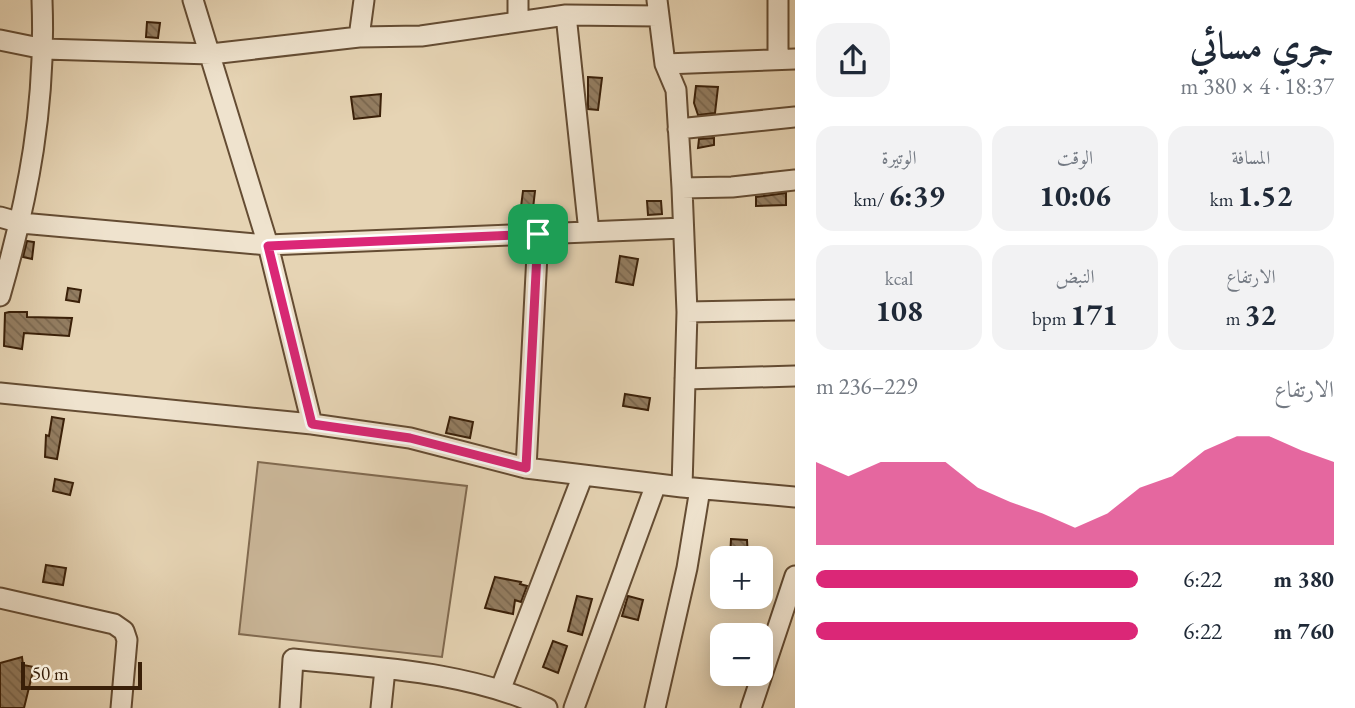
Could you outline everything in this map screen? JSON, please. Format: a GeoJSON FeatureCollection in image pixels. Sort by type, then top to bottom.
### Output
{"type":"FeatureCollection","features":[{"type":"Feature","properties":{"kind":"street"},"geometry":{"type":"LineString","coordinates":[[0,296],[21,223],[30,178],[44,49],[42,0]]}},
{"type":"Feature","properties":{"kind":"street"},"geometry":{"type":"LineString","coordinates":[[193,0],[268,246],[312,424]]}},
{"type":"Feature","properties":{"kind":"street"},"geometry":{"type":"LineString","coordinates":[[359,37],[364,0]]}},
{"type":"Feature","properties":{"kind":"street"},"geometry":{"type":"LineString","coordinates":[[517,0],[518,21]]}},
{"type":"Feature","properties":{"kind":"street"},"geometry":{"type":"LineString","coordinates":[[665,64],[787,59],[778,0]]}},
{"type":"Feature","properties":{"kind":"street"},"geometry":{"type":"LineString","coordinates":[[0,40],[44,49],[211,54],[359,37],[421,36],[566,15],[657,8],[665,64],[676,90],[687,312],[685,379],[691,488],[687,568],[655,708]]}},
{"type":"Feature","properties":{"kind":"street"},"geometry":{"type":"LineString","coordinates":[[566,15],[589,232]]}},
{"type":"Feature","properties":{"kind":"street"},"geometry":{"type":"LineString","coordinates":[[678,129],[795,117]]}},
{"type":"Feature","properties":{"kind":"street"},"geometry":{"type":"LineString","coordinates":[[682,188],[732,187],[795,180]]}},
{"type":"Feature","properties":{"kind":"street"},"geometry":{"type":"LineString","coordinates":[[0,217],[21,223],[268,246],[683,228]]}},
{"type":"Feature","properties":{"kind":"street"},"geometry":{"type":"LineString","coordinates":[[526,468],[538,234]]}},
{"type":"Feature","properties":{"kind":"street"},"geometry":{"type":"LineString","coordinates":[[687,312],[795,310]]}},
{"type":"Feature","properties":{"kind":"street"},"geometry":{"type":"LineString","coordinates":[[685,379],[795,376]]}},
{"type":"Feature","properties":{"kind":"street"},"geometry":{"type":"LineString","coordinates":[[0,393],[312,424],[410,438],[526,468],[691,488],[795,497]]}},
{"type":"Feature","properties":{"kind":"street"},"geometry":{"type":"LineString","coordinates":[[500,688],[583,475]]}},
{"type":"Feature","properties":{"kind":"street"},"geometry":{"type":"LineString","coordinates":[[574,708],[656,484]]}},
{"type":"Feature","properties":{"kind":"street"},"geometry":{"type":"LineString","coordinates":[[751,708],[789,611],[795,576]]}},
{"type":"Feature","properties":{"kind":"street"},"geometry":{"type":"LineString","coordinates":[[0,598],[114,624],[124,631],[127,640],[121,708]]}},
{"type":"Feature","properties":{"kind":"street"},"geometry":{"type":"LineString","coordinates":[[290,708],[293,659],[459,678],[500,688],[547,708]]}},
{"type":"Feature","properties":{"kind":"street"},"geometry":{"type":"LineString","coordinates":[[382,708],[385,669]]}},
{"type":"Feature","properties":{"kind":"shaded area"},"geometry":{"type":"Polygon","coordinates":[[[258,462],[467,486],[442,657],[239,634],[258,462]]]}},
{"type":"Feature","properties":{"kind":"building"},"geometry":{"type":"Polygon","coordinates":[[[147,22],[160,23],[158,38],[146,37],[147,22]]]}},
{"type":"Feature","properties":{"kind":"building"},"geometry":{"type":"Polygon","coordinates":[[[588,77],[602,78],[598,110],[588,109],[588,77]]]}},
{"type":"Feature","properties":{"kind":"building"},"geometry":{"type":"Polygon","coordinates":[[[696,86],[718,87],[715,113],[698,115],[694,103],[696,86]]]}},
{"type":"Feature","properties":{"kind":"building"},"geometry":{"type":"Polygon","coordinates":[[[381,94],[380,116],[354,119],[351,97],[381,94]]]}},
{"type":"Feature","properties":{"kind":"building"},"geometry":{"type":"Polygon","coordinates":[[[714,138],[714,145],[698,148],[699,139],[714,138]]]}},
{"type":"Feature","properties":{"kind":"building"},"geometry":{"type":"Polygon","coordinates":[[[523,191],[535,191],[532,217],[520,215],[523,191]]]}},
{"type":"Feature","properties":{"kind":"building"},"geometry":{"type":"Polygon","coordinates":[[[786,193],[786,205],[756,206],[756,197],[786,193]]]}},
{"type":"Feature","properties":{"kind":"building"},"geometry":{"type":"Polygon","coordinates":[[[647,201],[661,201],[662,214],[648,215],[647,201]]]}},
{"type":"Feature","properties":{"kind":"building"},"geometry":{"type":"Polygon","coordinates":[[[27,241],[34,242],[32,259],[23,257],[27,241]]]}},
{"type":"Feature","properties":{"kind":"building"},"geometry":{"type":"Polygon","coordinates":[[[620,256],[638,259],[633,285],[616,282],[620,256]]]}},
{"type":"Feature","properties":{"kind":"building"},"geometry":{"type":"Polygon","coordinates":[[[68,288],[81,290],[79,302],[66,300],[68,288]]]}},
{"type":"Feature","properties":{"kind":"building"},"geometry":{"type":"Polygon","coordinates":[[[27,312],[27,317],[72,318],[69,336],[24,333],[22,349],[4,346],[5,313],[27,312]]]}},
{"type":"Feature","properties":{"kind":"building"},"geometry":{"type":"Polygon","coordinates":[[[625,394],[650,398],[648,410],[623,406],[625,394]]]}},
{"type":"Feature","properties":{"kind":"building"},"geometry":{"type":"Polygon","coordinates":[[[52,417],[64,419],[57,459],[45,457],[46,435],[49,436],[52,417]]]}},
{"type":"Feature","properties":{"kind":"building"},"geometry":{"type":"Polygon","coordinates":[[[450,417],[473,422],[470,438],[446,433],[450,417]]]}},
{"type":"Feature","properties":{"kind":"building"},"geometry":{"type":"Polygon","coordinates":[[[55,479],[73,483],[70,495],[53,491],[55,479]]]}},
{"type":"Feature","properties":{"kind":"building"},"geometry":{"type":"Polygon","coordinates":[[[731,539],[747,540],[747,546],[731,546],[731,539]]]}},
{"type":"Feature","properties":{"kind":"building"},"geometry":{"type":"Polygon","coordinates":[[[46,565],[66,568],[63,585],[43,582],[46,565]]]}},
{"type":"Feature","properties":{"kind":"building"},"geometry":{"type":"Polygon","coordinates":[[[495,577],[521,582],[520,584],[527,586],[521,602],[515,600],[513,614],[485,608],[495,577]]]}},
{"type":"Feature","properties":{"kind":"building"},"geometry":{"type":"Polygon","coordinates":[[[577,596],[592,599],[582,635],[568,631],[577,596]]]}},
{"type":"Feature","properties":{"kind":"building"},"geometry":{"type":"Polygon","coordinates":[[[628,596],[643,600],[638,620],[622,616],[628,596]]]}},
{"type":"Feature","properties":{"kind":"building"},"geometry":{"type":"Polygon","coordinates":[[[553,641],[567,646],[558,673],[543,667],[553,641]]]}},
{"type":"Feature","properties":{"kind":"building"},"geometry":{"type":"Polygon","coordinates":[[[22,657],[23,665],[34,667],[24,708],[0,708],[0,663],[22,657]]]}},
{"type":"Feature","properties":{"kind":"route"},"geometry":{"type":"LineString","coordinates":[[538,234],[526,468],[410,438],[312,424],[268,246],[538,234]]}}]}
